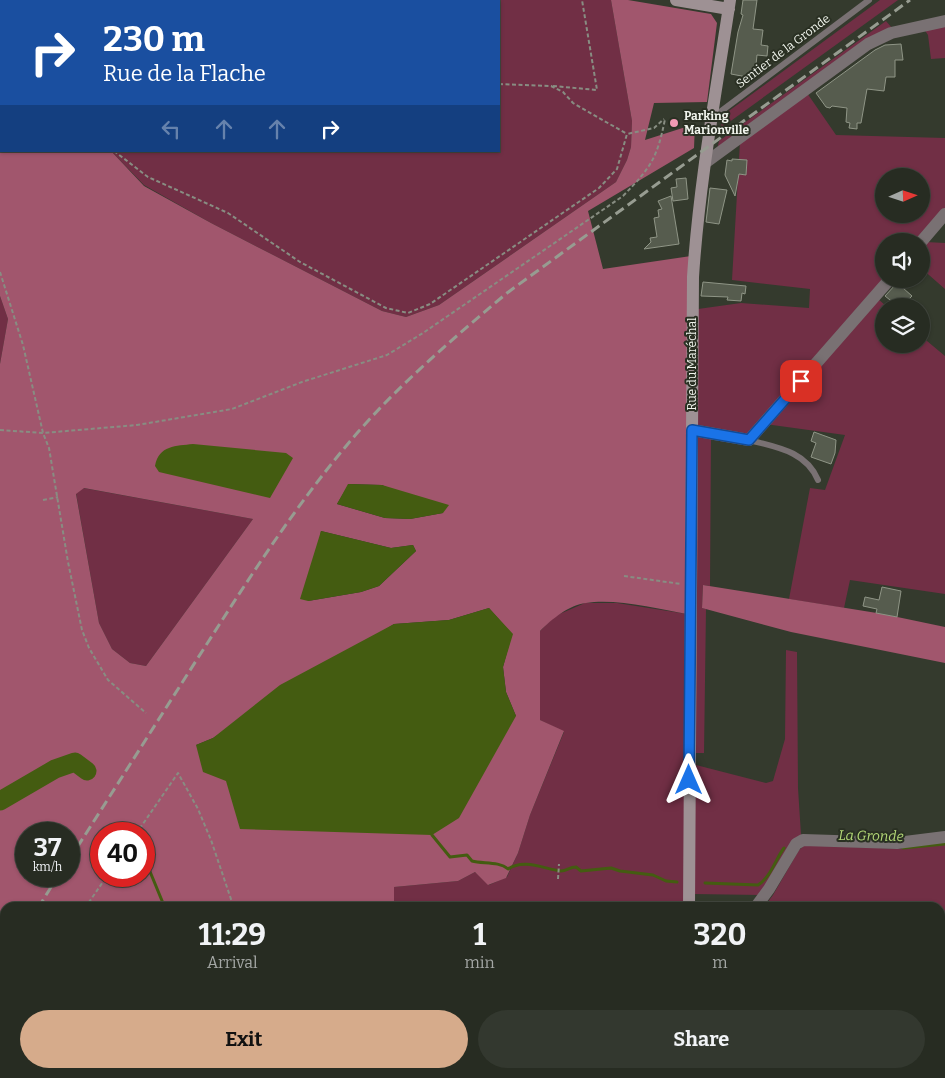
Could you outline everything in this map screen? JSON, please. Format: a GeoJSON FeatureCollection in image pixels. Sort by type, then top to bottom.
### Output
{"type":"FeatureCollection","features":[{"type":"Feature","properties":{"kind":"street"},"geometry":{"type":"LineString","coordinates":[[676,0],[730,4]]}},
{"type":"Feature","properties":{"kind":"street","name":"Rue du Maréchal"},"geometry":{"type":"LineString","coordinates":[[689,902],[693,277],[705,163],[730,4]]}},
{"type":"Feature","properties":{"kind":"street"},"geometry":{"type":"LineString","coordinates":[[705,163],[868,44],[892,33],[945,21]]}},
{"type":"Feature","properties":{"kind":"street"},"geometry":{"type":"LineString","coordinates":[[929,233],[945,214]]}},
{"type":"Feature","properties":{"kind":"street"},"geometry":{"type":"LineString","coordinates":[[692,430],[749,440],[882,288]]}},
{"type":"Feature","properties":{"kind":"street"},"geometry":{"type":"LineString","coordinates":[[760,902],[796,844],[803,840],[897,843],[945,837]]}},
{"type":"Feature","properties":{"kind":"lane","name":"Sentier de la Gronde"},"geometry":{"type":"LineString","coordinates":[[711,119],[869,0]]}},
{"type":"Feature","properties":{"kind":"lane"},"geometry":{"type":"LineString","coordinates":[[749,440],[794,453],[811,466],[818,480]]}},
{"type":"Feature","properties":{"kind":"path"},"geometry":{"type":"LineString","coordinates":[[500,84],[597,90],[582,0]]}},
{"type":"Feature","properties":{"kind":"path"},"geometry":{"type":"LineString","coordinates":[[0,430],[43,433],[137,424],[232,409],[302,382],[387,356],[622,196],[646,172],[660,144],[665,119],[654,128],[627,134],[574,103],[563,92],[551,86]]}},
{"type":"Feature","properties":{"kind":"path"},"geometry":{"type":"LineString","coordinates":[[115,152],[148,177],[228,213],[300,262],[386,308],[408,313],[430,304],[599,188],[617,169],[627,134]]}},
{"type":"Feature","properties":{"kind":"path"},"geometry":{"type":"LineString","coordinates":[[0,272],[23,345],[43,433],[49,448],[68,562],[82,630],[89,648],[108,680],[146,713]]}},
{"type":"Feature","properties":{"kind":"path"},"geometry":{"type":"LineString","coordinates":[[43,500],[58,497]]}},
{"type":"Feature","properties":{"kind":"path"},"geometry":{"type":"LineString","coordinates":[[624,576],[690,586]]}},
{"type":"Feature","properties":{"kind":"path"},"geometry":{"type":"LineString","coordinates":[[144,822],[178,773],[198,808],[232,902]]}},
{"type":"Feature","properties":{"kind":"path"},"geometry":{"type":"LineString","coordinates":[[558,878],[559,864]]}},
{"type":"Feature","properties":{"kind":"path"},"geometry":{"type":"LineString","coordinates":[[89,902],[99,887]]}},
{"type":"Feature","properties":{"kind":"shaded area"},"geometry":{"type":"Polygon","coordinates":[[[500,0],[611,0],[632,121],[631,147],[616,182],[439,305],[406,317],[382,311],[211,223],[144,185],[112,152],[500,152],[500,0]]]}},
{"type":"Feature","properties":{"kind":"shaded area"},"geometry":{"type":"Polygon","coordinates":[[[611,0],[628,0],[711,14],[717,23],[707,102],[654,103],[645,140],[695,124],[694,148],[588,211],[603,269],[691,256],[687,614],[623,603],[586,603],[573,607],[555,617],[540,631],[540,720],[564,731],[530,815],[518,853],[506,878],[488,885],[475,872],[458,881],[394,887],[394,902],[0,902],[0,364],[8,319],[0,296],[0,152],[112,152],[144,186],[211,223],[382,311],[406,317],[439,305],[616,182],[631,147],[632,121],[611,0]],[[349,484],[337,504],[385,518],[410,519],[443,513],[382,485],[349,484]],[[84,488],[76,494],[99,623],[112,649],[130,663],[146,666],[253,519],[84,488]],[[321,531],[308,601],[361,592],[379,586],[416,551],[413,545],[391,548],[321,531]],[[489,608],[449,620],[394,624],[213,738],[196,745],[516,716],[506,692],[503,667],[512,634],[489,608]]]}},
{"type":"Feature","properties":{"kind":"shaded area"},"geometry":{"type":"Polygon","coordinates":[[[880,0],[898,0],[721,128],[722,116],[880,0]]]}},
{"type":"Feature","properties":{"kind":"shaded area"},"geometry":{"type":"Polygon","coordinates":[[[886,21],[892,28],[717,150],[719,141],[886,21]]]}},
{"type":"Feature","properties":{"kind":"shaded area"},"geometry":{"type":"Polygon","coordinates":[[[945,26],[945,58],[931,59],[928,35],[924,29],[945,26]]]}},
{"type":"Feature","properties":{"kind":"shaded area"},"geometry":{"type":"Polygon","coordinates":[[[807,93],[836,135],[945,138],[945,209],[925,233],[875,233],[876,288],[748,436],[697,427],[698,309],[741,303],[809,308],[810,289],[732,280],[740,142],[807,93]]]}},
{"type":"Feature","properties":{"kind":"shaded area"},"geometry":{"type":"Polygon","coordinates":[[[930,242],[945,243],[945,289],[930,276],[930,242]]]}},
{"type":"Feature","properties":{"kind":"shaded area"},"geometry":{"type":"Polygon","coordinates":[[[0,296],[8,319],[0,364],[0,296]]]}},
{"type":"Feature","properties":{"kind":"shaded area"},"geometry":{"type":"Polygon","coordinates":[[[875,302],[875,353],[930,353],[930,344],[945,356],[945,594],[850,580],[844,608],[789,599],[810,488],[825,490],[845,435],[765,424],[875,302]]]}},
{"type":"Feature","properties":{"kind":"shaded area"},"geometry":{"type":"Polygon","coordinates":[[[711,437],[710,586],[703,585],[702,608],[706,609],[704,753],[696,753],[697,438],[711,437]]]}},
{"type":"Feature","properties":{"kind":"shaded area"},"geometry":{"type":"Polygon","coordinates":[[[193,444],[286,453],[293,458],[270,498],[159,472],[155,466],[157,459],[164,450],[175,446],[193,444]]]}},
{"type":"Feature","properties":{"kind":"shaded area"},"geometry":{"type":"Polygon","coordinates":[[[348,484],[382,485],[449,505],[443,513],[410,519],[385,518],[337,504],[348,484]]]}},
{"type":"Feature","properties":{"kind":"shaded area"},"geometry":{"type":"Polygon","coordinates":[[[83,488],[253,519],[146,666],[130,663],[112,649],[99,623],[76,493],[83,488]]]}},
{"type":"Feature","properties":{"kind":"shaded area"},"geometry":{"type":"Polygon","coordinates":[[[321,531],[391,548],[413,545],[416,551],[379,586],[361,592],[308,601],[300,599],[321,531]]]}},
{"type":"Feature","properties":{"kind":"shaded area"},"geometry":{"type":"Polygon","coordinates":[[[703,585],[883,614],[945,627],[945,663],[791,632],[702,608],[703,585]]]}},
{"type":"Feature","properties":{"kind":"shaded area"},"geometry":{"type":"Polygon","coordinates":[[[585,603],[617,603],[687,614],[685,902],[394,902],[394,887],[458,881],[475,872],[489,885],[507,877],[564,732],[540,720],[540,631],[555,616],[585,603]]]}},
{"type":"Feature","properties":{"kind":"shaded area"},"geometry":{"type":"Polygon","coordinates":[[[489,608],[513,634],[503,667],[506,692],[516,716],[459,818],[432,835],[240,829],[226,781],[203,772],[196,745],[213,738],[280,685],[394,624],[449,620],[489,608]]]}},
{"type":"Feature","properties":{"kind":"shaded area"},"geometry":{"type":"Polygon","coordinates":[[[786,650],[797,652],[798,788],[801,835],[761,895],[693,894],[696,765],[766,783],[773,781],[785,739],[786,650]]]}},
{"type":"Feature","properties":{"kind":"shaded area"},"geometry":{"type":"Polygon","coordinates":[[[945,844],[945,902],[768,902],[799,850],[805,845],[902,849],[945,844]]]}},
{"type":"Feature","properties":{"kind":"building"},"geometry":{"type":"Polygon","coordinates":[[[743,0],[757,0],[753,29],[763,30],[761,45],[768,46],[767,56],[757,55],[755,74],[747,74],[747,77],[731,74],[738,32],[743,15],[741,14],[743,0]]]}},
{"type":"Feature","properties":{"kind":"building"},"geometry":{"type":"Polygon","coordinates":[[[901,44],[903,60],[895,60],[895,77],[886,77],[884,91],[867,89],[861,123],[857,123],[857,129],[849,128],[850,123],[846,122],[847,108],[826,107],[816,93],[875,50],[885,45],[901,44]]]}},
{"type":"Feature","properties":{"kind":"building"},"geometry":{"type":"Polygon","coordinates":[[[732,159],[747,160],[746,175],[739,174],[735,196],[725,175],[727,160],[732,161],[732,159]]]}},
{"type":"Feature","properties":{"kind":"building"},"geometry":{"type":"Polygon","coordinates":[[[686,178],[688,199],[673,201],[671,188],[677,187],[676,179],[686,178]]]}},
{"type":"Feature","properties":{"kind":"building"},"geometry":{"type":"Polygon","coordinates":[[[710,188],[727,190],[719,224],[706,222],[710,188]]]}},
{"type":"Feature","properties":{"kind":"building"},"geometry":{"type":"Polygon","coordinates":[[[671,196],[679,244],[644,249],[651,242],[650,238],[657,237],[654,218],[659,217],[658,210],[662,209],[658,201],[671,196]]]}},
{"type":"Feature","properties":{"kind":"building"},"geometry":{"type":"Polygon","coordinates":[[[703,282],[746,286],[745,294],[742,293],[741,301],[727,300],[728,297],[701,296],[703,282]]]}},
{"type":"Feature","properties":{"kind":"building"},"geometry":{"type":"Polygon","coordinates":[[[892,288],[903,288],[912,296],[910,298],[888,298],[885,296],[892,288]]]}},
{"type":"Feature","properties":{"kind":"building"},"geometry":{"type":"Polygon","coordinates":[[[814,432],[836,440],[835,453],[831,464],[811,457],[816,443],[811,441],[814,432]]]}},
{"type":"Feature","properties":{"kind":"building"},"geometry":{"type":"Polygon","coordinates":[[[882,587],[901,591],[897,617],[876,613],[877,609],[863,606],[865,597],[879,600],[882,587]]]}},
{"type":"Feature","properties":{"kind":"waterway"},"geometry":{"type":"LineString","coordinates":[[0,801],[55,769],[75,762],[87,771]]}},
{"type":"Feature","properties":{"kind":"waterway","name":"La Gronde"},"geometry":{"type":"LineString","coordinates":[[432,835],[450,857],[467,855],[472,861],[496,864],[508,869],[521,864],[561,871],[576,867],[581,871],[611,868],[653,875],[666,881],[677,882]]}},
{"type":"Feature","properties":{"kind":"waterway","name":"La Gronde"},"geometry":{"type":"LineString","coordinates":[[903,848],[945,844]]}},
{"type":"Feature","properties":{"kind":"waterway","name":"La Gronde"},"geometry":{"type":"LineString","coordinates":[[705,883],[758,885],[770,873],[784,848]]}},
{"type":"Feature","properties":{"kind":"waterway"},"geometry":{"type":"LineString","coordinates":[[155,884],[163,902]]}},
{"type":"Feature","properties":{"kind":"railway"},"geometry":{"type":"LineString","coordinates":[[80,843],[276,538],[336,458],[375,413],[411,377],[507,293],[910,0]]}},
{"type":"Feature","properties":{"kind":"railway"},"geometry":{"type":"LineString","coordinates":[[42,902],[51,887]]}},
{"type":"Feature","properties":{"kind":"place","name":"Parking Marionville"},"geometry":{"type":"Point","coordinates":[674,123]}},
{"type":"Feature","properties":{"kind":"route"},"geometry":{"type":"LineString","coordinates":[[689,780],[692,430],[749,440],[801,381]]}}]}
